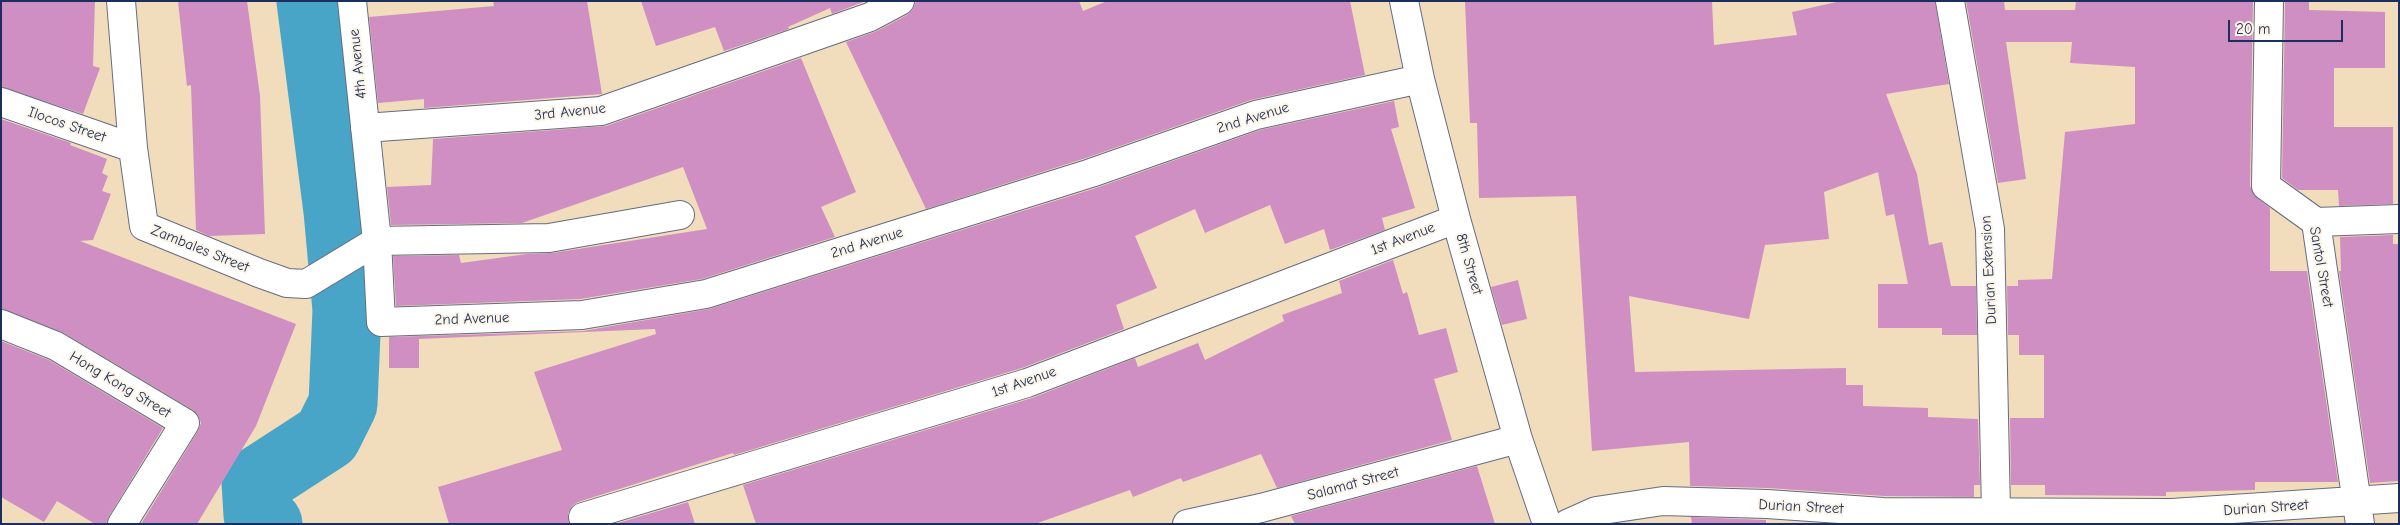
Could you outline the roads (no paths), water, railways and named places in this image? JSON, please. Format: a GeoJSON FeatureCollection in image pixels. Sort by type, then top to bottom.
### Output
{"type":"FeatureCollection","features":[{"type":"Feature","properties":{"kind":"street","name":"Zambales Street"},"geometry":{"type":"LineString","coordinates":[[120,1],[133,148],[144,226],[287,283],[306,284],[377,241]]}},
{"type":"Feature","properties":{"kind":"street","name":"4th Avenue"},"geometry":{"type":"LineString","coordinates":[[352,1],[365,128]]}},
{"type":"Feature","properties":{"kind":"street","name":"3rd Avenue"},"geometry":{"type":"LineString","coordinates":[[365,128],[601,111],[870,17],[900,1]]}},
{"type":"Feature","properties":{"kind":"street","name":"8th Street"},"geometry":{"type":"LineString","coordinates":[[1404,1],[1420,79],[1456,219],[1518,439],[1547,524]]}},
{"type":"Feature","properties":{"kind":"street","name":"Durian Extension"},"geometry":{"type":"LineString","coordinates":[[1950,1],[1990,229],[1996,512]]}},
{"type":"Feature","properties":{"kind":"street","name":"Santol Street"},"geometry":{"type":"LineString","coordinates":[[2269,1],[2266,186],[2316,222],[2358,513]]}},
{"type":"Feature","properties":{"kind":"street","name":"2nd Avenue"},"geometry":{"type":"LineString","coordinates":[[377,241],[381,322],[582,315],[706,294],[1091,173],[1256,115],[1420,79]]}},
{"type":"Feature","properties":{"kind":"street","name":"Ilocos Street"},"geometry":{"type":"LineString","coordinates":[[1,102],[133,148]]}},
{"type":"Feature","properties":{"kind":"street"},"geometry":{"type":"LineString","coordinates":[[365,128],[377,241],[549,238],[680,215]]}},
{"type":"Feature","properties":{"kind":"street","name":"1st Avenue"},"geometry":{"type":"LineString","coordinates":[[583,517],[1027,383],[1456,219]]}},
{"type":"Feature","properties":{"kind":"street"},"geometry":{"type":"LineString","coordinates":[[2316,222],[2399,219]]}},
{"type":"Feature","properties":{"kind":"street","name":"Hong Kong Street"},"geometry":{"type":"LineString","coordinates":[[1,324],[56,346],[185,423],[122,524]]}},
{"type":"Feature","properties":{"kind":"street","name":"Salamat Street"},"geometry":{"type":"LineString","coordinates":[[1186,524],[1263,516],[1518,439]]}},
{"type":"Feature","properties":{"kind":"street","name":"Durian Street"},"geometry":{"type":"LineString","coordinates":[[1567,524],[1596,511],[1663,501],[1768,504],[1883,512],[2358,513],[2399,498]]}},
{"type":"Feature","properties":{"kind":"waterway"},"geometry":{"type":"LineString","coordinates":[[268,524],[258,515],[256,482],[327,436],[343,404],[347,310],[338,211],[311,1]]}}]}
